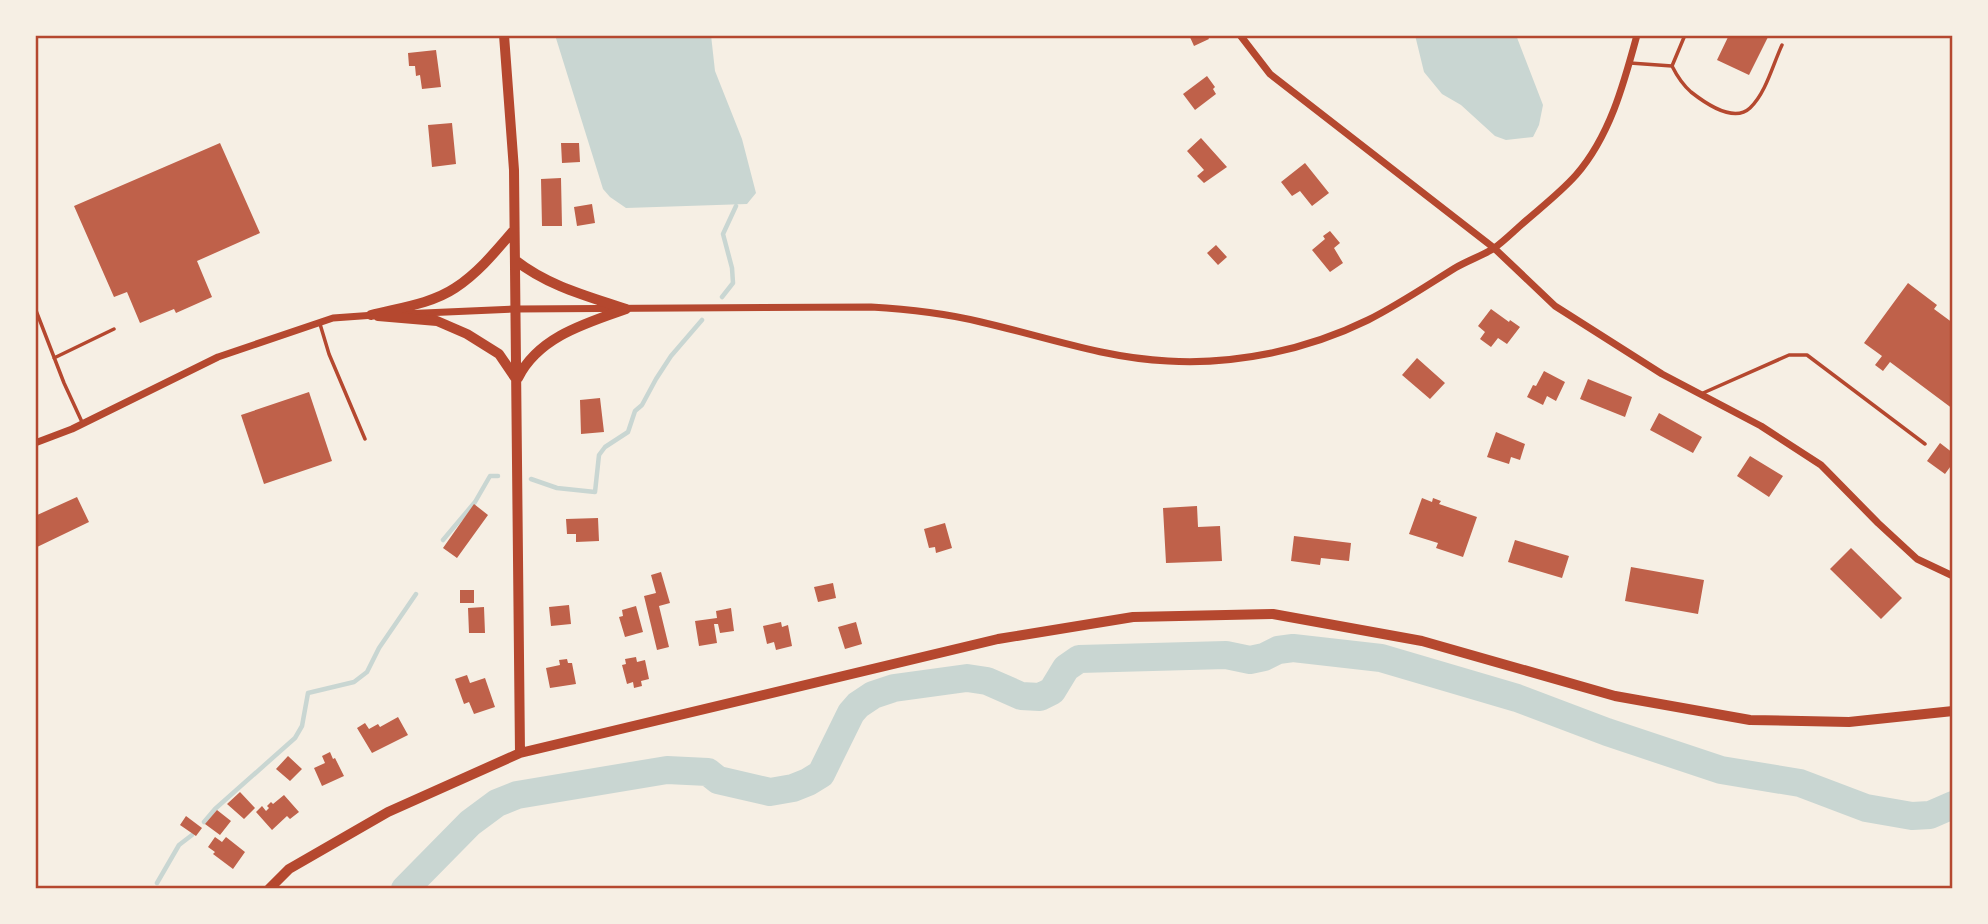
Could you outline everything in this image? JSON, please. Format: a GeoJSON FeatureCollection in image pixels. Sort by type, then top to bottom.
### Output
{"type":"FeatureCollection","features":[{"type":"Feature","properties":{"kind":"main road"},"geometry":{"type":"LineString","coordinates":[[504,35],[512,139],[515,260],[520,753]]}},
{"type":"Feature","properties":{"kind":"main road"},"geometry":{"type":"LineString","coordinates":[[371,316],[454,289],[489,260],[514,230]]}},
{"type":"Feature","properties":{"kind":"main road"},"geometry":{"type":"LineString","coordinates":[[515,260],[535,275],[556,285],[626,309]]}},
{"type":"Feature","properties":{"kind":"main road"},"geometry":{"type":"LineString","coordinates":[[517,381],[525,364],[542,347],[581,325],[626,309]]}},
{"type":"Feature","properties":{"kind":"main road"},"geometry":{"type":"LineString","coordinates":[[371,316],[438,321],[467,334],[499,354],[517,381]]}},
{"type":"Feature","properties":{"kind":"main road"},"geometry":{"type":"LineString","coordinates":[[269,889],[289,869],[388,812],[520,753],[998,639],[1133,617],[1273,614],[1422,641],[1615,696],[1750,720],[1849,722],[1953,711]]}},
{"type":"Feature","properties":{"kind":"street"},"geometry":{"type":"LineString","coordinates":[[1240,35],[1270,74],[1494,248],[1555,306],[1662,374],[1761,426],[1821,465],[1917,559],[1953,576]]}},
{"type":"Feature","properties":{"kind":"street"},"geometry":{"type":"LineString","coordinates":[[35,443],[83,424],[218,357],[333,318],[516,309],[870,307],[925,310],[1116,355],[1166,361],[1205,362],[1247,358],[1284,350],[1365,322],[1458,266],[1494,248],[1576,175],[1596,147],[1610,119],[1637,35]]}},
{"type":"Feature","properties":{"kind":"lane"},"geometry":{"type":"LineString","coordinates":[[1672,66],[1685,35]]}},
{"type":"Feature","properties":{"kind":"lane"},"geometry":{"type":"LineString","coordinates":[[1672,66],[1681,82],[1692,92],[1727,113],[1740,115],[1750,108],[1762,89],[1782,45]]}},
{"type":"Feature","properties":{"kind":"lane"},"geometry":{"type":"LineString","coordinates":[[1630,63],[1672,66]]}},
{"type":"Feature","properties":{"kind":"lane"},"geometry":{"type":"LineString","coordinates":[[35,308],[83,424]]}},
{"type":"Feature","properties":{"kind":"lane"},"geometry":{"type":"LineString","coordinates":[[320,322],[329,354],[365,439]]}},
{"type":"Feature","properties":{"kind":"lane"},"geometry":{"type":"LineString","coordinates":[[54,358],[114,329]]}},
{"type":"Feature","properties":{"kind":"lane"},"geometry":{"type":"LineString","coordinates":[[1701,394],[1789,355],[1807,355],[1925,444]]}},
{"type":"Feature","properties":{"kind":"shaded area"},"geometry":{"type":"Polygon","coordinates":[[[555,35],[711,35],[715,71],[742,139],[756,193],[747,204],[626,208],[610,197],[603,189],[555,35]]]}},
{"type":"Feature","properties":{"kind":"shaded area"},"geometry":{"type":"Polygon","coordinates":[[[1415,35],[1516,35],[1543,105],[1539,125],[1533,137],[1506,140],[1495,136],[1461,105],[1442,94],[1424,72],[1415,35]]]}},
{"type":"Feature","properties":{"kind":"building"},"geometry":{"type":"Polygon","coordinates":[[[1189,35],[1207,35],[1209,39],[1194,46],[1189,35]]]}},
{"type":"Feature","properties":{"kind":"building"},"geometry":{"type":"Polygon","coordinates":[[[1729,35],[1769,35],[1749,75],[1717,60],[1729,35]]]}},
{"type":"Feature","properties":{"kind":"building"},"geometry":{"type":"Polygon","coordinates":[[[436,50],[441,87],[422,89],[420,75],[416,76],[415,66],[409,66],[408,53],[436,50]]]}},
{"type":"Feature","properties":{"kind":"building"},"geometry":{"type":"Polygon","coordinates":[[[1207,76],[1215,87],[1213,89],[1216,94],[1195,110],[1183,94],[1207,76]]]}},
{"type":"Feature","properties":{"kind":"building"},"geometry":{"type":"Polygon","coordinates":[[[452,123],[456,164],[432,167],[428,125],[452,123]]]}},
{"type":"Feature","properties":{"kind":"building"},"geometry":{"type":"Polygon","coordinates":[[[1201,138],[1227,167],[1204,183],[1197,176],[1204,170],[1187,151],[1201,138]]]}},
{"type":"Feature","properties":{"kind":"building"},"geometry":{"type":"Polygon","coordinates":[[[220,143],[260,233],[197,261],[212,297],[176,313],[174,309],[140,323],[127,292],[114,297],[74,206],[220,143]]]}},
{"type":"Feature","properties":{"kind":"building"},"geometry":{"type":"Polygon","coordinates":[[[561,143],[579,143],[580,162],[562,163],[561,143]]]}},
{"type":"Feature","properties":{"kind":"building"},"geometry":{"type":"Polygon","coordinates":[[[1305,163],[1329,193],[1312,206],[1300,191],[1292,196],[1281,182],[1305,163]]]}},
{"type":"Feature","properties":{"kind":"building"},"geometry":{"type":"Polygon","coordinates":[[[561,178],[562,226],[542,226],[541,179],[561,178]]]}},
{"type":"Feature","properties":{"kind":"building"},"geometry":{"type":"Polygon","coordinates":[[[592,204],[595,223],[577,226],[574,207],[592,204]]]}},
{"type":"Feature","properties":{"kind":"building"},"geometry":{"type":"Polygon","coordinates":[[[1330,231],[1340,243],[1334,248],[1343,263],[1330,272],[1312,250],[1330,231]]]}},
{"type":"Feature","properties":{"kind":"building"},"geometry":{"type":"Polygon","coordinates":[[[1216,245],[1227,257],[1218,265],[1207,253],[1216,245]]]}},
{"type":"Feature","properties":{"kind":"building"},"geometry":{"type":"Polygon","coordinates":[[[1908,283],[1937,305],[1934,309],[1953,323],[1953,409],[1890,362],[1883,371],[1875,365],[1882,356],[1864,343],[1908,283]]]}},
{"type":"Feature","properties":{"kind":"building"},"geometry":{"type":"Polygon","coordinates":[[[1491,309],[1520,327],[1507,344],[1498,338],[1491,347],[1480,339],[1485,332],[1478,326],[1491,309]]]}},
{"type":"Feature","properties":{"kind":"building"},"geometry":{"type":"Polygon","coordinates":[[[1417,358],[1445,383],[1430,399],[1402,375],[1417,358]]]}},
{"type":"Feature","properties":{"kind":"building"},"geometry":{"type":"Polygon","coordinates":[[[1544,371],[1565,382],[1556,401],[1547,396],[1543,405],[1527,397],[1544,371]]]}},
{"type":"Feature","properties":{"kind":"building"},"geometry":{"type":"Polygon","coordinates":[[[1588,379],[1632,397],[1625,417],[1580,399],[1588,379]]]}},
{"type":"Feature","properties":{"kind":"building"},"geometry":{"type":"Polygon","coordinates":[[[309,392],[332,461],[264,484],[241,415],[309,392]]]}},
{"type":"Feature","properties":{"kind":"building"},"geometry":{"type":"Polygon","coordinates":[[[600,398],[604,432],[581,434],[580,400],[600,398]]]}},
{"type":"Feature","properties":{"kind":"building"},"geometry":{"type":"Polygon","coordinates":[[[1659,413],[1702,437],[1693,453],[1650,430],[1659,413]]]}},
{"type":"Feature","properties":{"kind":"building"},"geometry":{"type":"Polygon","coordinates":[[[1496,432],[1525,444],[1520,460],[1511,457],[1509,464],[1487,457],[1496,432]]]}},
{"type":"Feature","properties":{"kind":"building"},"geometry":{"type":"Polygon","coordinates":[[[1940,443],[1953,453],[1953,463],[1945,474],[1927,461],[1940,443]]]}},
{"type":"Feature","properties":{"kind":"building"},"geometry":{"type":"Polygon","coordinates":[[[1750,456],[1783,476],[1769,497],[1737,476],[1750,456]]]}},
{"type":"Feature","properties":{"kind":"building"},"geometry":{"type":"Polygon","coordinates":[[[77,497],[89,522],[35,548],[35,516],[77,497]]]}},
{"type":"Feature","properties":{"kind":"building"},"geometry":{"type":"Polygon","coordinates":[[[1422,498],[1432,502],[1433,498],[1441,501],[1439,504],[1477,517],[1463,557],[1436,548],[1438,543],[1409,534],[1422,498]]]}},
{"type":"Feature","properties":{"kind":"building"},"geometry":{"type":"Polygon","coordinates":[[[474,504],[488,515],[457,558],[443,548],[474,504]]]}},
{"type":"Feature","properties":{"kind":"building"},"geometry":{"type":"Polygon","coordinates":[[[1197,506],[1198,527],[1220,526],[1222,561],[1166,563],[1163,508],[1197,506]]]}},
{"type":"Feature","properties":{"kind":"building"},"geometry":{"type":"Polygon","coordinates":[[[598,518],[599,541],[576,542],[576,534],[567,534],[566,519],[598,518]]]}},
{"type":"Feature","properties":{"kind":"building"},"geometry":{"type":"Polygon","coordinates":[[[945,523],[952,548],[936,553],[935,547],[929,548],[924,529],[945,523]]]}},
{"type":"Feature","properties":{"kind":"building"},"geometry":{"type":"Polygon","coordinates":[[[1294,536],[1351,543],[1349,561],[1321,558],[1320,565],[1291,561],[1294,536]]]}},
{"type":"Feature","properties":{"kind":"building"},"geometry":{"type":"Polygon","coordinates":[[[1515,540],[1569,556],[1562,578],[1508,562],[1515,540]]]}},
{"type":"Feature","properties":{"kind":"building"},"geometry":{"type":"Polygon","coordinates":[[[1851,548],[1902,598],[1881,619],[1830,569],[1851,548]]]}},
{"type":"Feature","properties":{"kind":"building"},"geometry":{"type":"Polygon","coordinates":[[[1631,567],[1704,580],[1698,614],[1625,601],[1631,567]]]}},
{"type":"Feature","properties":{"kind":"building"},"geometry":{"type":"Polygon","coordinates":[[[661,572],[670,603],[659,606],[669,647],[657,650],[644,596],[656,593],[651,575],[661,572]]]}},
{"type":"Feature","properties":{"kind":"building"},"geometry":{"type":"Polygon","coordinates":[[[833,583],[836,598],[818,602],[814,587],[833,583]]]}},
{"type":"Feature","properties":{"kind":"building"},"geometry":{"type":"Polygon","coordinates":[[[460,590],[474,590],[474,603],[460,603],[460,590]]]}},
{"type":"Feature","properties":{"kind":"building"},"geometry":{"type":"Polygon","coordinates":[[[569,605],[571,624],[551,626],[549,607],[569,605]]]}},
{"type":"Feature","properties":{"kind":"building"},"geometry":{"type":"Polygon","coordinates":[[[636,606],[643,632],[625,637],[619,617],[623,616],[622,610],[636,606]]]}},
{"type":"Feature","properties":{"kind":"building"},"geometry":{"type":"Polygon","coordinates":[[[484,607],[485,633],[469,633],[468,608],[484,607]]]}},
{"type":"Feature","properties":{"kind":"building"},"geometry":{"type":"Polygon","coordinates":[[[731,608],[734,631],[720,633],[718,624],[714,624],[717,643],[699,646],[695,621],[717,618],[716,611],[731,608]]]}},
{"type":"Feature","properties":{"kind":"building"},"geometry":{"type":"Polygon","coordinates":[[[781,622],[782,627],[788,625],[792,646],[776,650],[774,642],[767,644],[763,626],[781,622]]]}},
{"type":"Feature","properties":{"kind":"building"},"geometry":{"type":"Polygon","coordinates":[[[856,622],[862,644],[845,649],[838,627],[856,622]]]}},
{"type":"Feature","properties":{"kind":"building"},"geometry":{"type":"Polygon","coordinates":[[[636,657],[637,662],[645,660],[649,679],[641,681],[642,686],[634,688],[633,682],[627,684],[622,665],[626,664],[625,659],[636,657]]]}},
{"type":"Feature","properties":{"kind":"building"},"geometry":{"type":"Polygon","coordinates":[[[567,659],[568,663],[572,663],[576,684],[550,688],[546,668],[560,665],[559,660],[567,659]]]}},
{"type":"Feature","properties":{"kind":"building"},"geometry":{"type":"Polygon","coordinates":[[[467,675],[470,683],[485,678],[495,707],[474,714],[469,702],[464,704],[455,679],[467,675]]]}},
{"type":"Feature","properties":{"kind":"building"},"geometry":{"type":"Polygon","coordinates":[[[398,717],[408,735],[372,753],[357,728],[365,723],[369,729],[378,724],[380,727],[398,717]]]}},
{"type":"Feature","properties":{"kind":"building"},"geometry":{"type":"Polygon","coordinates":[[[330,752],[344,776],[322,786],[314,768],[325,763],[322,756],[330,752]]]}},
{"type":"Feature","properties":{"kind":"building"},"geometry":{"type":"Polygon","coordinates":[[[288,756],[302,769],[290,781],[276,769],[288,756]]]}},
{"type":"Feature","properties":{"kind":"building"},"geometry":{"type":"Polygon","coordinates":[[[240,792],[255,808],[244,819],[227,804],[240,792]]]}},
{"type":"Feature","properties":{"kind":"building"},"geometry":{"type":"Polygon","coordinates":[[[284,795],[299,812],[290,819],[287,816],[272,830],[256,812],[262,806],[266,811],[271,802],[273,804],[284,795]]]}},
{"type":"Feature","properties":{"kind":"building"},"geometry":{"type":"Polygon","coordinates":[[[217,810],[231,821],[220,835],[205,824],[217,810]]]}},
{"type":"Feature","properties":{"kind":"building"},"geometry":{"type":"Polygon","coordinates":[[[186,816],[202,828],[196,836],[180,825],[186,816]]]}},
{"type":"Feature","properties":{"kind":"building"},"geometry":{"type":"Polygon","coordinates":[[[215,837],[222,842],[226,837],[245,852],[233,869],[208,847],[215,837]]]}},
{"type":"Feature","properties":{"kind":"waterway"},"geometry":{"type":"LineString","coordinates":[[722,297],[733,283],[723,234],[736,206]]}},
{"type":"Feature","properties":{"kind":"waterway"},"geometry":{"type":"LineString","coordinates":[[531,479],[557,488],[595,492],[599,455],[605,447],[628,432],[635,411],[642,405],[671,356],[702,320]]}},
{"type":"Feature","properties":{"kind":"waterway"},"geometry":{"type":"LineString","coordinates":[[443,540],[475,502],[490,476],[498,476]]}},
{"type":"Feature","properties":{"kind":"waterway"},"geometry":{"type":"LineString","coordinates":[[204,822],[295,738],[302,726],[308,693],[354,682],[367,672],[379,648],[416,594]]}},
{"type":"Feature","properties":{"kind":"waterway"},"geometry":{"type":"LineString","coordinates":[[405,889],[470,823],[497,803],[517,795],[667,770],[708,772],[718,780],[770,792],[793,788],[821,774],[851,713],[873,695],[894,688],[967,678],[987,681],[1021,696],[1040,697],[1052,691],[1066,668],[1079,659],[1226,655],[1250,660],[1278,650],[1293,648],[1381,658],[1517,698],[1607,732],[1721,770],[1800,783],[1866,808],[1912,816],[1930,815],[1953,805]]}},
{"type":"Feature","properties":{"kind":"waterway"},"geometry":{"type":"LineString","coordinates":[[157,883],[179,845],[192,835]]}}]}
